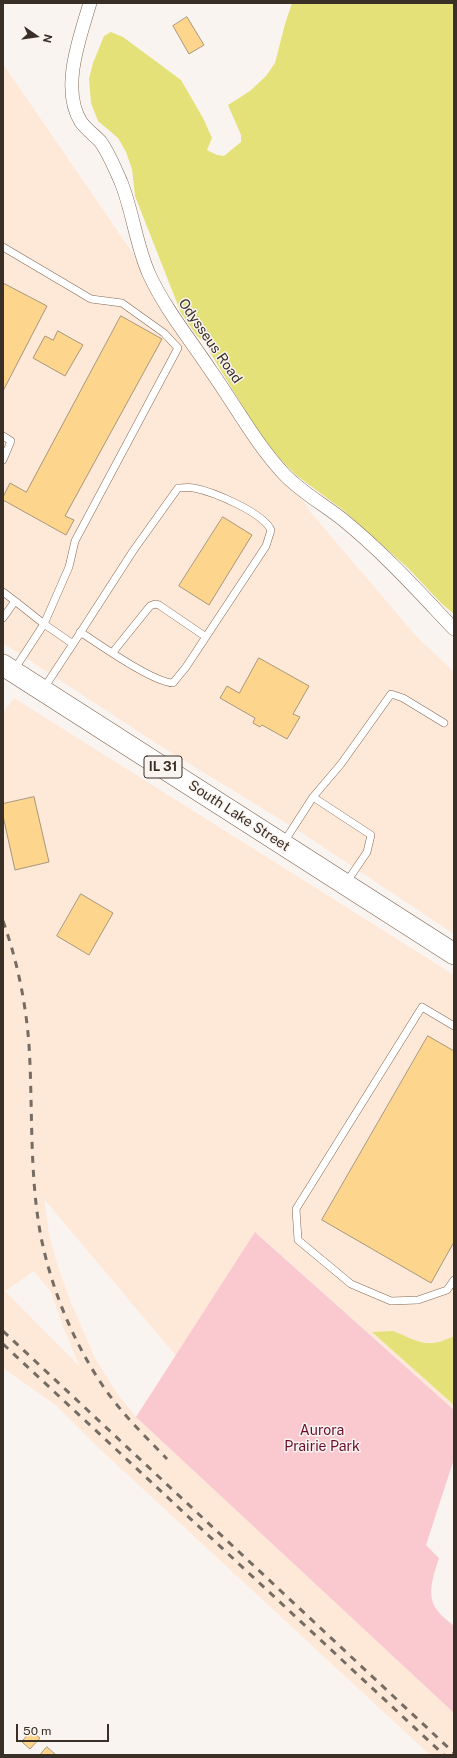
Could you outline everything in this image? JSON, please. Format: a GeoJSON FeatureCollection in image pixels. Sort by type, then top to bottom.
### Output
{"type":"FeatureCollection","features":[{"type":"Feature","properties":{"kind":"main road","name":"South Lake Street"},"geometry":{"type":"LineString","coordinates":[[8,668],[454,954]]}},
{"type":"Feature","properties":{"kind":"street","name":"Odysseus Road"},"geometry":{"type":"LineString","coordinates":[[90,3],[80,34],[73,68],[72,90],[75,108],[82,123],[99,140],[112,162],[122,185],[138,244],[148,273],[162,301],[266,451],[285,474],[305,493],[348,524],[406,578],[454,629]]}},
{"type":"Feature","properties":{"kind":"lane"},"geometry":{"type":"LineString","coordinates":[[3,247],[91,299],[122,303],[164,333],[178,348],[75,541],[69,567],[44,624],[8,668]]}},
{"type":"Feature","properties":{"kind":"lane"},"geometry":{"type":"LineString","coordinates":[[3,436],[11,441],[3,460]]}},
{"type":"Feature","properties":{"kind":"lane"},"geometry":{"type":"LineString","coordinates":[[43,690],[80,632],[133,551],[178,488],[192,487],[235,502],[268,523],[271,530],[266,546],[186,667],[173,683],[167,683],[147,674],[80,632]]}},
{"type":"Feature","properties":{"kind":"lane"},"geometry":{"type":"LineString","coordinates":[[3,592],[44,624],[73,644]]}},
{"type":"Feature","properties":{"kind":"lane"},"geometry":{"type":"LineString","coordinates":[[3,618],[16,601]]}},
{"type":"Feature","properties":{"kind":"lane"},"geometry":{"type":"LineString","coordinates":[[112,652],[150,606],[155,604],[159,605],[206,637]]}},
{"type":"Feature","properties":{"kind":"lane"},"geometry":{"type":"LineString","coordinates":[[283,844],[313,797],[341,764],[391,694],[403,698],[444,723]]}},
{"type":"Feature","properties":{"kind":"lane"},"geometry":{"type":"LineString","coordinates":[[313,797],[371,835],[367,852],[346,884]]}},
{"type":"Feature","properties":{"kind":"lane"},"geometry":{"type":"LineString","coordinates":[[453,1022],[422,1007],[296,1209],[298,1240],[351,1284],[391,1301],[418,1300],[447,1290],[454,1280]]}},
{"type":"Feature","properties":{"kind":"shaded area"},"geometry":{"type":"Polygon","coordinates":[[[292,3],[454,3],[454,614],[442,604],[408,568],[343,510],[296,475],[279,458],[259,433],[211,354],[207,344],[197,336],[181,313],[135,196],[132,169],[126,152],[118,138],[98,121],[91,103],[89,79],[93,63],[104,36],[111,32],[123,37],[181,80],[203,118],[212,138],[207,150],[217,155],[224,156],[241,142],[241,135],[228,105],[250,91],[266,76],[275,63],[292,3]]]}},
{"type":"Feature","properties":{"kind":"shaded area"},"geometry":{"type":"Polygon","coordinates":[[[3,64],[312,514],[416,636],[454,672],[454,934],[293,827],[162,747],[3,643],[3,64]]]}},
{"type":"Feature","properties":{"kind":"shaded area"},"geometry":{"type":"Polygon","coordinates":[[[14,698],[454,975],[454,1410],[257,1233],[177,1357],[44,1199],[49,1234],[58,1267],[72,1305],[95,1358],[118,1395],[136,1417],[454,1713],[454,1755],[430,1755],[101,1450],[57,1406],[3,1368],[3,713],[14,698]],[[34,1271],[5,1291],[80,1367],[64,1329],[51,1292],[34,1271]]]}},
{"type":"Feature","properties":{"kind":"shaded area"},"geometry":{"type":"Polygon","coordinates":[[[393,1331],[416,1341],[429,1343],[437,1343],[454,1336],[454,1405],[372,1332],[393,1331]]]}},
{"type":"Feature","properties":{"kind":"green space","name":"Aurora Prairie Park"},"geometry":{"type":"Polygon","coordinates":[[[255,1232],[454,1410],[454,1459],[426,1545],[439,1558],[431,1592],[434,1605],[441,1615],[454,1626],[454,1713],[136,1417],[255,1232]]]}},
{"type":"Feature","properties":{"kind":"building"},"geometry":{"type":"Polygon","coordinates":[[[187,17],[204,45],[189,54],[173,26],[187,17]]]}},
{"type":"Feature","properties":{"kind":"building"},"geometry":{"type":"Polygon","coordinates":[[[3,283],[47,306],[3,391],[3,283]]]}},
{"type":"Feature","properties":{"kind":"building"},"geometry":{"type":"Polygon","coordinates":[[[121,316],[162,339],[65,516],[74,520],[66,535],[3,500],[3,497],[10,483],[26,492],[121,316]]]}},
{"type":"Feature","properties":{"kind":"building"},"geometry":{"type":"Polygon","coordinates":[[[58,331],[83,345],[65,376],[33,358],[45,336],[53,340],[58,331]]]}},
{"type":"Feature","properties":{"kind":"building"},"geometry":{"type":"Polygon","coordinates":[[[223,517],[252,535],[209,605],[179,586],[223,517]]]}},
{"type":"Feature","properties":{"kind":"building"},"geometry":{"type":"Polygon","coordinates":[[[259,658],[309,686],[293,714],[300,717],[287,739],[262,725],[260,727],[253,723],[255,718],[220,698],[227,686],[239,693],[259,658]]]}},
{"type":"Feature","properties":{"kind":"building"},"geometry":{"type":"Polygon","coordinates":[[[34,797],[49,862],[15,870],[3,816],[3,804],[34,797]]]}},
{"type":"Feature","properties":{"kind":"building"},"geometry":{"type":"Polygon","coordinates":[[[81,894],[113,913],[89,955],[57,936],[81,894]]]}},
{"type":"Feature","properties":{"kind":"building"},"geometry":{"type":"Polygon","coordinates":[[[428,1036],[454,1051],[454,1242],[431,1283],[322,1220],[428,1036]]]}},
{"type":"Feature","properties":{"kind":"building"},"geometry":{"type":"Polygon","coordinates":[[[31,1731],[40,1738],[30,1749],[22,1742],[31,1731]]]}},
{"type":"Feature","properties":{"kind":"building"},"geometry":{"type":"Polygon","coordinates":[[[47,1747],[56,1755],[40,1755],[47,1747]]]}},
{"type":"Feature","properties":{"kind":"railway"},"geometry":{"type":"LineString","coordinates":[[3,921],[17,966],[26,1013],[29,1045],[33,1165],[37,1213],[41,1237],[51,1277],[74,1335],[94,1372],[119,1408],[167,1459]]}},
{"type":"Feature","properties":{"kind":"railway"},"geometry":{"type":"LineString","coordinates":[[3,1331],[454,1753]]}},
{"type":"Feature","properties":{"kind":"railway"},"geometry":{"type":"LineString","coordinates":[[3,1344],[444,1755]]}}]}
